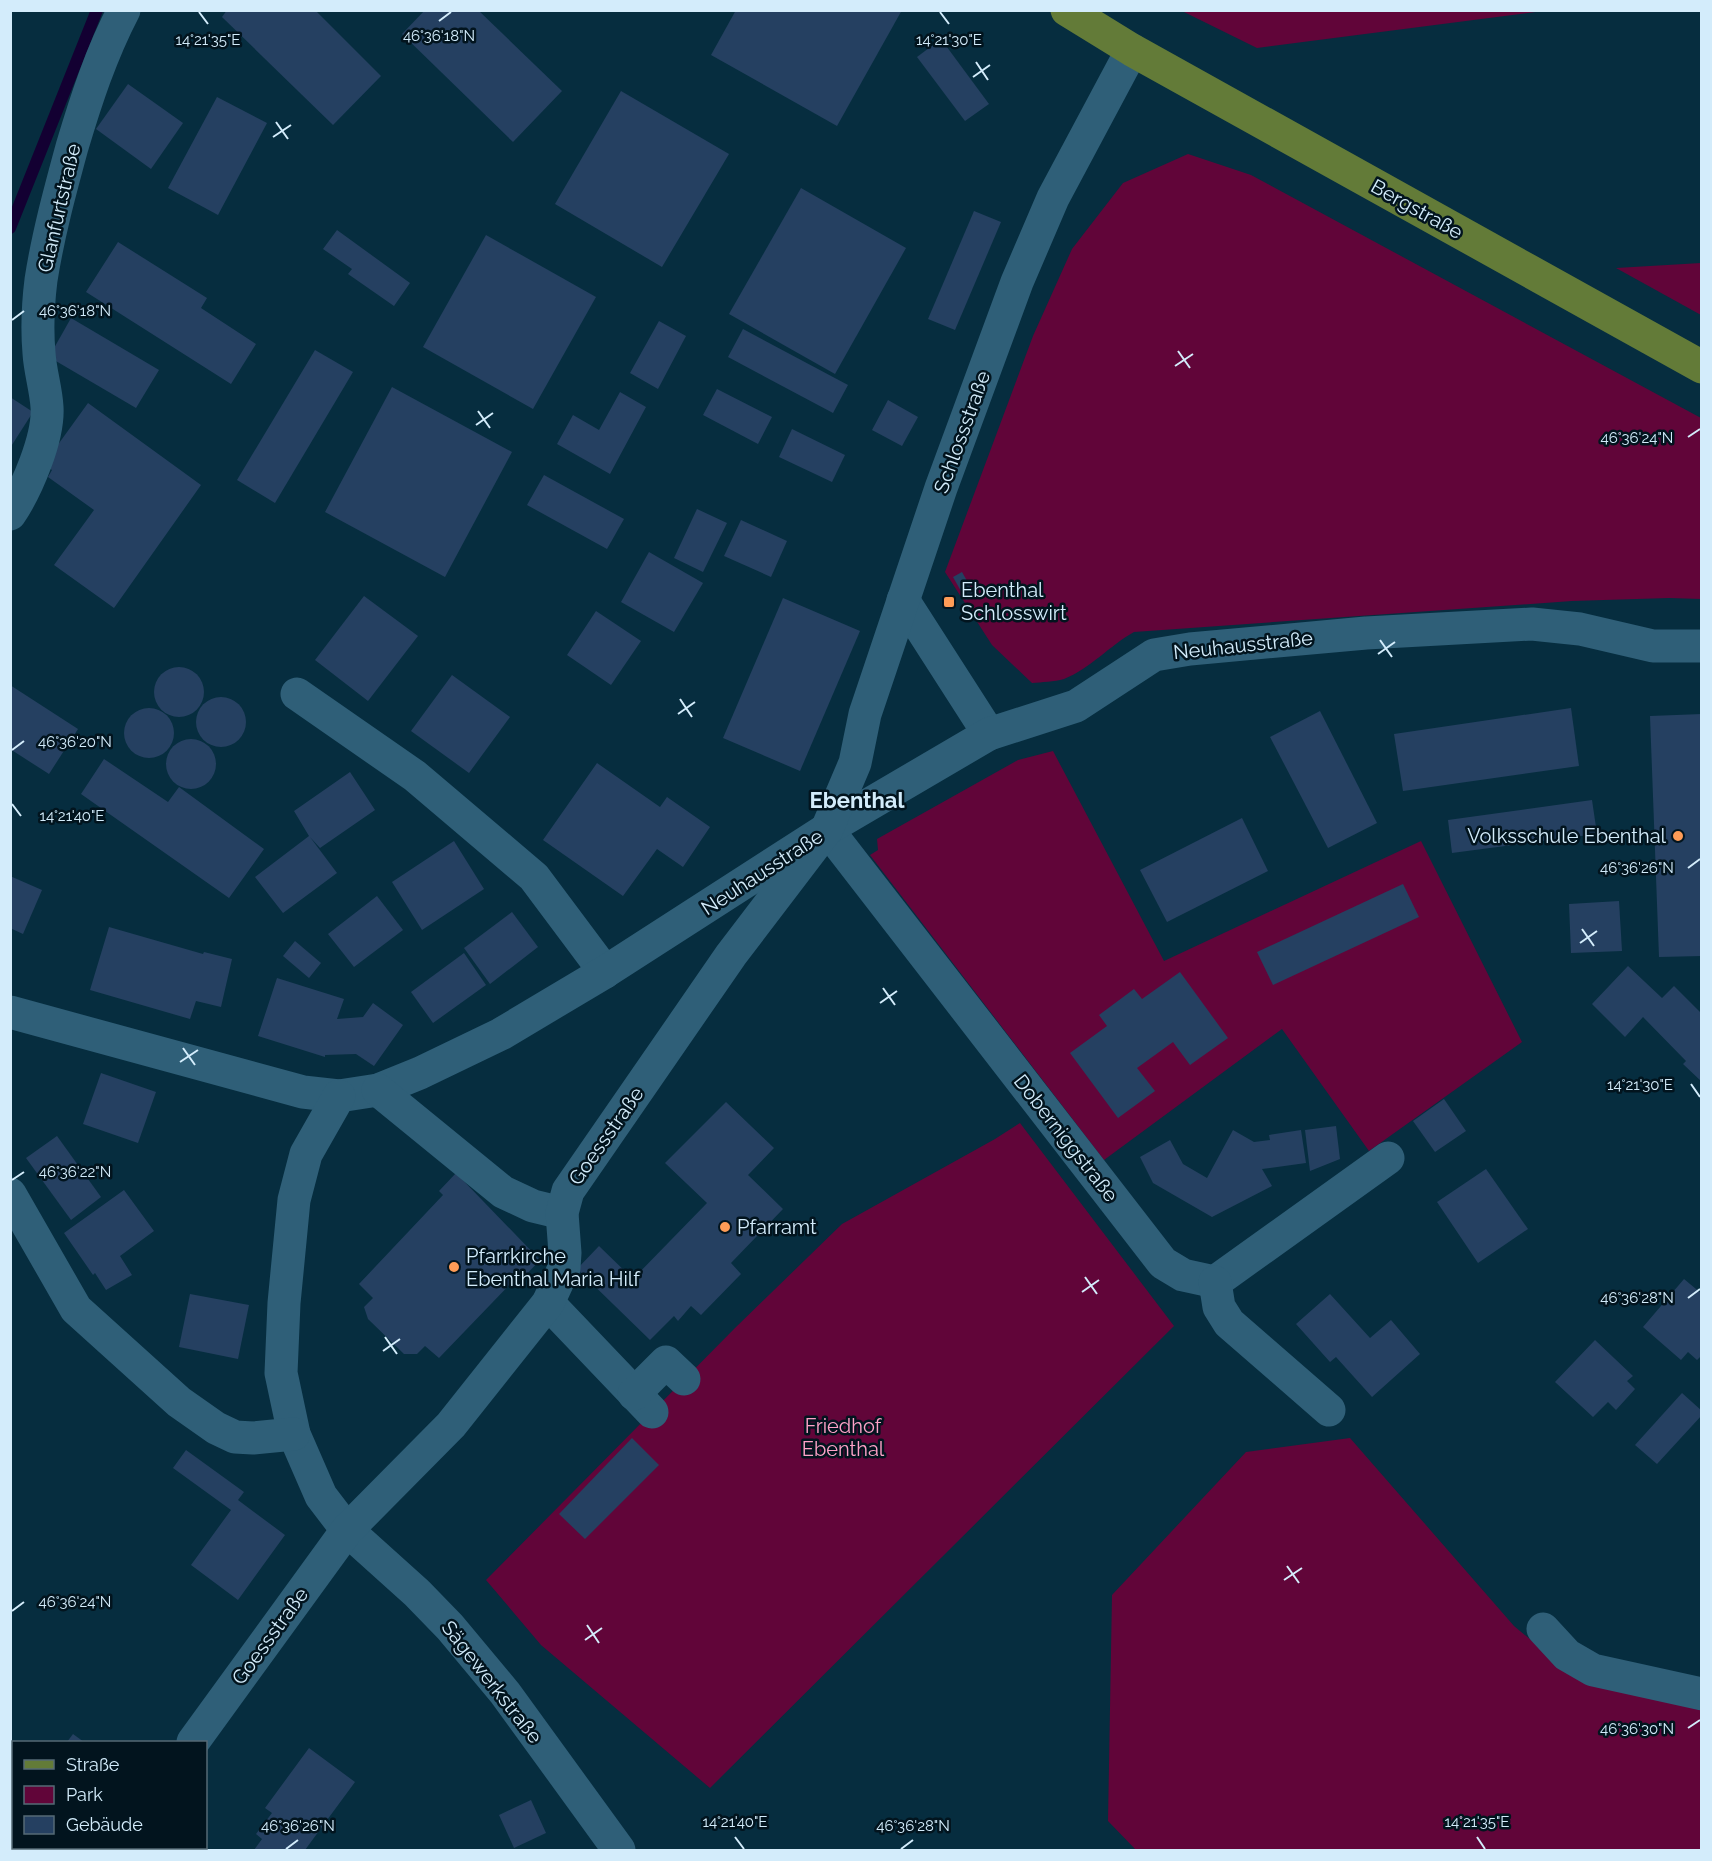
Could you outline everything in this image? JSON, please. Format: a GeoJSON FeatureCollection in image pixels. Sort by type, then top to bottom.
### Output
{"type":"FeatureCollection","features":[{"type":"Feature","properties":{"kind":"main road","name":"Bergstraße"},"geometry":{"type":"LineString","coordinates":[[1067,10],[1132,50],[1701,367]]}},
{"type":"Feature","properties":{"kind":"street","name":"Glanfurtstraße"},"geometry":{"type":"LineString","coordinates":[[10,514],[30,478],[46,427],[48,409],[39,354],[39,323],[41,282],[56,204],[90,89],[114,28],[124,10]]}},
{"type":"Feature","properties":{"kind":"street","name":"Schlossstraße"},"geometry":{"type":"LineString","coordinates":[[827,829],[855,763],[865,714],[903,600],[941,488],[1017,282],[1053,198],[1132,50]]}},
{"type":"Feature","properties":{"kind":"street"},"geometry":{"type":"LineString","coordinates":[[903,600],[989,734]]}},
{"type":"Feature","properties":{"kind":"street","name":"Neuhausstraße"},"geometry":{"type":"LineString","coordinates":[[10,1012],[303,1092],[339,1096],[378,1090],[420,1073],[501,1034],[605,972],[827,829],[989,734],[1076,705],[1154,656],[1190,649],[1366,633],[1532,624],[1580,629],[1653,646],[1701,646]]}},
{"type":"Feature","properties":{"kind":"street"},"geometry":{"type":"LineString","coordinates":[[297,694],[416,776],[534,877],[605,972]]}},
{"type":"Feature","properties":{"kind":"street","name":"Goessstraße"},"geometry":{"type":"LineString","coordinates":[[194,1741],[347,1530],[451,1425],[548,1302],[564,1268],[562,1213],[568,1191],[731,955],[827,829]]}},
{"type":"Feature","properties":{"kind":"street","name":"Doberniggstraße"},"geometry":{"type":"LineString","coordinates":[[827,829],[1163,1263],[1183,1275],[1215,1282]]}},
{"type":"Feature","properties":{"kind":"street"},"geometry":{"type":"LineString","coordinates":[[378,1090],[503,1192],[533,1206],[562,1213]]}},
{"type":"Feature","properties":{"kind":"street"},"geometry":{"type":"LineString","coordinates":[[339,1096],[306,1154],[294,1200],[284,1303],[281,1373],[294,1434],[321,1496],[347,1530]]}},
{"type":"Feature","properties":{"kind":"street"},"geometry":{"type":"LineString","coordinates":[[1329,1410],[1229,1323],[1219,1307],[1215,1282],[1388,1158]]}},
{"type":"Feature","properties":{"kind":"street"},"geometry":{"type":"LineString","coordinates":[[10,1194],[76,1310],[179,1402],[216,1428],[235,1437],[253,1438],[294,1434]]}},
{"type":"Feature","properties":{"kind":"street"},"geometry":{"type":"LineString","coordinates":[[548,1302],[643,1403],[666,1362],[684,1379]]}},
{"type":"Feature","properties":{"kind":"street","name":"Sägewerkstraße"},"geometry":{"type":"LineString","coordinates":[[347,1530],[417,1593],[450,1627],[505,1694],[619,1851]]}},
{"type":"Feature","properties":{"kind":"street"},"geometry":{"type":"LineString","coordinates":[[1544,1629],[1567,1655],[1593,1670],[1701,1694]]}},
{"type":"Feature","properties":{"kind":"green space"},"geometry":{"type":"Polygon","coordinates":[[[1182,11],[1543,11],[1257,48],[1182,11]]]}},
{"type":"Feature","properties":{"kind":"green space"},"geometry":{"type":"Polygon","coordinates":[[[1188,154],[1251,175],[1701,418],[1701,599],[1572,601],[1134,632],[1064,679],[1032,683],[992,645],[945,572],[1033,336],[1072,249],[1123,183],[1188,154]]]}},
{"type":"Feature","properties":{"kind":"green space"},"geometry":{"type":"Polygon","coordinates":[[[1701,263],[1701,315],[1616,268],[1701,263]]]}},
{"type":"Feature","properties":{"kind":"green space"},"geometry":{"type":"Polygon","coordinates":[[[1053,751],[1164,961],[1421,841],[1522,1042],[1369,1151],[1282,1029],[1104,1160],[870,855],[878,850],[877,839],[1018,760],[1053,751]]]}},
{"type":"Feature","properties":{"kind":"green space","name":"Friedhof Ebenthal"},"geometry":{"type":"Polygon","coordinates":[[[1020,1123],[1174,1326],[710,1788],[541,1645],[486,1580],[735,1328],[842,1224],[1020,1123]]]}},
{"type":"Feature","properties":{"kind":"green space"},"geometry":{"type":"Polygon","coordinates":[[[1350,1438],[1514,1626],[1582,1682],[1701,1707],[1701,1850],[1136,1850],[1108,1821],[1112,1595],[1246,1452],[1350,1438]]]}},
{"type":"Feature","properties":{"kind":"building"},"geometry":{"type":"Polygon","coordinates":[[[227,10],[315,10],[381,76],[333,125],[222,17],[227,10]]]}},
{"type":"Feature","properties":{"kind":"building"},"geometry":{"type":"Polygon","coordinates":[[[425,10],[478,10],[562,91],[513,142],[402,34],[425,10]]]}},
{"type":"Feature","properties":{"kind":"building"},"geometry":{"type":"Polygon","coordinates":[[[736,10],[902,10],[837,126],[711,55],[736,10]]]}},
{"type":"Feature","properties":{"kind":"building"},"geometry":{"type":"Polygon","coordinates":[[[941,39],[989,104],[965,121],[917,57],[941,39]]]}},
{"type":"Feature","properties":{"kind":"building"},"geometry":{"type":"Polygon","coordinates":[[[128,84],[183,123],[151,169],[96,129],[128,84]]]}},
{"type":"Feature","properties":{"kind":"building"},"geometry":{"type":"Polygon","coordinates":[[[621,91],[729,154],[662,267],[555,204],[621,91]]]}},
{"type":"Feature","properties":{"kind":"building"},"geometry":{"type":"Polygon","coordinates":[[[217,97],[267,123],[218,215],[168,188],[217,97]]]}},
{"type":"Feature","properties":{"kind":"building"},"geometry":{"type":"Polygon","coordinates":[[[801,188],[906,248],[835,374],[729,314],[801,188]]]}},
{"type":"Feature","properties":{"kind":"building"},"geometry":{"type":"Polygon","coordinates":[[[974,211],[1001,222],[955,330],[928,319],[974,211]]]}},
{"type":"Feature","properties":{"kind":"building"},"geometry":{"type":"Polygon","coordinates":[[[337,230],[410,283],[394,306],[348,274],[352,269],[323,249],[337,230]]]}},
{"type":"Feature","properties":{"kind":"building"},"geometry":{"type":"Polygon","coordinates":[[[486,235],[596,297],[533,409],[423,347],[486,235]]]}},
{"type":"Feature","properties":{"kind":"building"},"geometry":{"type":"Polygon","coordinates":[[[118,242],[207,298],[201,308],[256,344],[231,384],[86,292],[118,242]]]}},
{"type":"Feature","properties":{"kind":"building"},"geometry":{"type":"Polygon","coordinates":[[[71,318],[159,370],[136,408],[49,357],[71,318]]]}},
{"type":"Feature","properties":{"kind":"building"},"geometry":{"type":"Polygon","coordinates":[[[659,321],[686,336],[658,389],[630,373],[659,321]]]}},
{"type":"Feature","properties":{"kind":"building"},"geometry":{"type":"Polygon","coordinates":[[[743,329],[848,385],[833,413],[728,357],[743,329]]]}},
{"type":"Feature","properties":{"kind":"building"},"geometry":{"type":"Polygon","coordinates":[[[315,350],[353,372],[275,503],[237,480],[315,350]]]}},
{"type":"Feature","properties":{"kind":"building"},"geometry":{"type":"Polygon","coordinates":[[[392,387],[512,452],[445,577],[325,512],[392,387]]]}},
{"type":"Feature","properties":{"kind":"building"},"geometry":{"type":"Polygon","coordinates":[[[717,389],[772,417],[758,444],[703,415],[717,389]]]}},
{"type":"Feature","properties":{"kind":"building"},"geometry":{"type":"Polygon","coordinates":[[[620,392],[646,407],[610,474],[557,444],[573,415],[599,430],[620,392]]]}},
{"type":"Feature","properties":{"kind":"building"},"geometry":{"type":"Polygon","coordinates":[[[10,397],[33,412],[10,448],[10,397]]]}},
{"type":"Feature","properties":{"kind":"building"},"geometry":{"type":"Polygon","coordinates":[[[888,400],[918,417],[902,446],[872,430],[888,400]]]}},
{"type":"Feature","properties":{"kind":"building"},"geometry":{"type":"Polygon","coordinates":[[[88,403],[201,485],[114,608],[54,565],[94,510],[48,477],[52,470],[44,464],[88,403]]]}},
{"type":"Feature","properties":{"kind":"building"},"geometry":{"type":"Polygon","coordinates":[[[792,429],[845,455],[832,482],[779,457],[792,429]]]}},
{"type":"Feature","properties":{"kind":"building"},"geometry":{"type":"Polygon","coordinates":[[[544,475],[624,519],[607,549],[527,505],[544,475]]]}},
{"type":"Feature","properties":{"kind":"building"},"geometry":{"type":"Polygon","coordinates":[[[697,509],[727,523],[703,572],[674,558],[697,509]]]}},
{"type":"Feature","properties":{"kind":"building"},"geometry":{"type":"Polygon","coordinates":[[[741,520],[787,541],[771,577],[724,556],[741,520]]]}},
{"type":"Feature","properties":{"kind":"building"},"geometry":{"type":"Polygon","coordinates":[[[649,552],[703,583],[674,632],[621,602],[649,552]]]}},
{"type":"Feature","properties":{"kind":"building"},"geometry":{"type":"Polygon","coordinates":[[[962,572],[975,595],[966,600],[953,577],[962,572]]]}},
{"type":"Feature","properties":{"kind":"building"},"geometry":{"type":"Polygon","coordinates":[[[364,596],[418,636],[368,701],[315,660],[364,596]]]}},
{"type":"Feature","properties":{"kind":"building"},"geometry":{"type":"Polygon","coordinates":[[[783,598],[860,631],[800,771],[723,738],[783,598]]]}},
{"type":"Feature","properties":{"kind":"building"},"geometry":{"type":"Polygon","coordinates":[[[596,611],[641,641],[611,685],[567,655],[596,611]]]}},
{"type":"Feature","properties":{"kind":"building"},"geometry":{"type":"Polygon","coordinates":[[[174,667],[184,667],[197,674],[204,687],[204,697],[197,710],[184,717],[174,717],[165,713],[158,706],[154,697],[154,687],[158,678],[165,671],[174,667]]]}},
{"type":"Feature","properties":{"kind":"building"},"geometry":{"type":"Polygon","coordinates":[[[452,675],[510,717],[469,773],[411,731],[452,675]]]}},
{"type":"Feature","properties":{"kind":"building"},"geometry":{"type":"Polygon","coordinates":[[[10,685],[78,729],[49,774],[10,749],[10,685]]]}},
{"type":"Feature","properties":{"kind":"building"},"geometry":{"type":"Polygon","coordinates":[[[216,697],[226,697],[239,704],[246,717],[246,727],[239,740],[226,747],[216,747],[207,743],[200,736],[196,727],[196,717],[200,708],[207,701],[216,697]]]}},
{"type":"Feature","properties":{"kind":"building"},"geometry":{"type":"Polygon","coordinates":[[[144,708],[154,708],[167,715],[174,728],[174,738],[167,751],[154,758],[144,758],[135,754],[128,747],[124,738],[124,728],[128,719],[135,712],[144,708]]]}},
{"type":"Feature","properties":{"kind":"building"},"geometry":{"type":"Polygon","coordinates":[[[1571,708],[1579,766],[1403,791],[1394,734],[1571,708]]]}},
{"type":"Feature","properties":{"kind":"building"},"geometry":{"type":"Polygon","coordinates":[[[1320,711],[1377,823],[1328,848],[1270,737],[1320,711]]]}},
{"type":"Feature","properties":{"kind":"building","name":"Volksschule Ebenthal"},"geometry":{"type":"Polygon","coordinates":[[[1702,714],[1702,956],[1659,957],[1650,716],[1702,714]]]}},
{"type":"Feature","properties":{"kind":"building"},"geometry":{"type":"Polygon","coordinates":[[[186,739],[196,739],[209,746],[216,759],[216,769],[209,782],[196,789],[186,789],[177,785],[170,778],[166,769],[166,759],[170,750],[177,743],[186,739]]]}},
{"type":"Feature","properties":{"kind":"building"},"geometry":{"type":"Polygon","coordinates":[[[104,759],[168,802],[179,787],[264,849],[229,898],[81,794],[104,759]]]}},
{"type":"Feature","properties":{"kind":"building"},"geometry":{"type":"Polygon","coordinates":[[[597,763],[660,807],[667,797],[710,827],[683,867],[657,849],[623,896],[543,840],[597,763]]]}},
{"type":"Feature","properties":{"kind":"building"},"geometry":{"type":"Polygon","coordinates":[[[350,772],[375,810],[320,848],[310,837],[337,873],[283,913],[255,877],[309,836],[294,811],[350,772]]]}},
{"type":"Feature","properties":{"kind":"building"},"geometry":{"type":"Polygon","coordinates":[[[1592,800],[1597,834],[1452,853],[1448,820],[1592,800]]]}},
{"type":"Feature","properties":{"kind":"building"},"geometry":{"type":"Polygon","coordinates":[[[1242,818],[1268,871],[1167,922],[1140,870],[1242,818]]]}},
{"type":"Feature","properties":{"kind":"building"},"geometry":{"type":"Polygon","coordinates":[[[454,841],[484,889],[422,930],[392,882],[454,841]]]}},
{"type":"Feature","properties":{"kind":"building"},"geometry":{"type":"Polygon","coordinates":[[[10,876],[42,890],[23,934],[10,928],[10,876]]]}},
{"type":"Feature","properties":{"kind":"building"},"geometry":{"type":"Polygon","coordinates":[[[1403,884],[1419,917],[1273,985],[1257,952],[1403,884]]]}},
{"type":"Feature","properties":{"kind":"building"},"geometry":{"type":"Polygon","coordinates":[[[377,896],[403,930],[354,967],[328,934],[377,896]]]}},
{"type":"Feature","properties":{"kind":"building"},"geometry":{"type":"Polygon","coordinates":[[[1619,901],[1622,951],[1571,953],[1569,904],[1619,901]]]}},
{"type":"Feature","properties":{"kind":"building"},"geometry":{"type":"Polygon","coordinates":[[[512,912],[538,947],[490,984],[464,948],[512,912]]]}},
{"type":"Feature","properties":{"kind":"building"},"geometry":{"type":"Polygon","coordinates":[[[109,927],[203,954],[204,952],[232,959],[221,1007],[196,1001],[190,1019],[90,990],[109,927]]]}},
{"type":"Feature","properties":{"kind":"building"},"geometry":{"type":"Polygon","coordinates":[[[295,941],[321,963],[309,978],[283,956],[295,941]]]}},
{"type":"Feature","properties":{"kind":"building"},"geometry":{"type":"Polygon","coordinates":[[[464,953],[486,985],[433,1023],[411,992],[464,953]]]}},
{"type":"Feature","properties":{"kind":"building"},"geometry":{"type":"Polygon","coordinates":[[[1628,966],[1662,998],[1674,986],[1702,1014],[1702,1082],[1683,1064],[1686,1061],[1643,1017],[1625,1037],[1592,1004],[1628,966]]]}},
{"type":"Feature","properties":{"kind":"building"},"geometry":{"type":"Polygon","coordinates":[[[1180,972],[1228,1038],[1190,1065],[1173,1042],[1137,1068],[1155,1091],[1118,1118],[1070,1053],[1107,1026],[1099,1015],[1134,989],[1142,999],[1180,972]]]}},
{"type":"Feature","properties":{"kind":"building"},"geometry":{"type":"Polygon","coordinates":[[[277,978],[344,999],[337,1019],[363,1017],[373,1003],[403,1025],[374,1066],[356,1054],[325,1055],[325,1057],[258,1036],[277,978]]]}},
{"type":"Feature","properties":{"kind":"building"},"geometry":{"type":"Polygon","coordinates":[[[101,1073],[156,1092],[138,1143],[83,1124],[101,1073]]]}},
{"type":"Feature","properties":{"kind":"building"},"geometry":{"type":"Polygon","coordinates":[[[1444,1099],[1466,1131],[1435,1152],[1413,1121],[1444,1099]]]}},
{"type":"Feature","properties":{"kind":"building","name":"Pfarramt"},"geometry":{"type":"Polygon","coordinates":[[[726,1102],[774,1148],[748,1175],[783,1209],[731,1263],[741,1274],[701,1315],[691,1306],[678,1321],[674,1316],[650,1340],[577,1269],[599,1246],[633,1279],[707,1203],[665,1163],[726,1102]]]}},
{"type":"Feature","properties":{"kind":"building"},"geometry":{"type":"Polygon","coordinates":[[[1336,1126],[1340,1159],[1310,1171],[1305,1130],[1336,1126]]]}},
{"type":"Feature","properties":{"kind":"building"},"geometry":{"type":"Polygon","coordinates":[[[1233,1130],[1254,1142],[1270,1140],[1269,1135],[1301,1130],[1306,1163],[1262,1169],[1272,1186],[1212,1217],[1153,1183],[1140,1157],[1170,1140],[1183,1164],[1207,1178],[1233,1130]]]}},
{"type":"Feature","properties":{"kind":"building"},"geometry":{"type":"Polygon","coordinates":[[[57,1136],[101,1197],[71,1220],[26,1158],[57,1136]]]}},
{"type":"Feature","properties":{"kind":"building"},"geometry":{"type":"Polygon","coordinates":[[[1486,1169],[1528,1229],[1478,1263],[1437,1202],[1486,1169]]]}},
{"type":"Feature","properties":{"kind":"building","name":"Pfarrkirche Ebenthal Maria Hilf"},"geometry":{"type":"Polygon","coordinates":[[[456,1173],[540,1260],[524,1277],[520,1274],[439,1358],[425,1346],[417,1354],[404,1354],[368,1319],[364,1307],[373,1298],[359,1284],[443,1195],[439,1191],[456,1173]]]}},
{"type":"Feature","properties":{"kind":"building"},"geometry":{"type":"Polygon","coordinates":[[[124,1190],[154,1231],[120,1256],[132,1275],[106,1290],[64,1233],[124,1190]]]}},
{"type":"Feature","properties":{"kind":"building"},"geometry":{"type":"Polygon","coordinates":[[[1684,1279],[1702,1294],[1702,1355],[1697,1360],[1688,1352],[1681,1360],[1643,1327],[1684,1279]]]}},
{"type":"Feature","properties":{"kind":"building"},"geometry":{"type":"Polygon","coordinates":[[[190,1294],[249,1305],[238,1359],[179,1347],[190,1294]]]}},
{"type":"Feature","properties":{"kind":"building"},"geometry":{"type":"Polygon","coordinates":[[[1330,1294],[1370,1338],[1391,1320],[1420,1354],[1372,1397],[1336,1357],[1330,1362],[1296,1324],[1330,1294]]]}},
{"type":"Feature","properties":{"kind":"building"},"geometry":{"type":"Polygon","coordinates":[[[1595,1340],[1633,1376],[1627,1381],[1635,1389],[1616,1410],[1608,1402],[1593,1417],[1555,1382],[1595,1340]]]}},
{"type":"Feature","properties":{"kind":"building"},"geometry":{"type":"Polygon","coordinates":[[[1682,1393],[1702,1411],[1702,1415],[1657,1464],[1635,1445],[1682,1393]]]}},
{"type":"Feature","properties":{"kind":"building"},"geometry":{"type":"Polygon","coordinates":[[[632,1438],[659,1465],[585,1539],[559,1514],[632,1438]]]}},
{"type":"Feature","properties":{"kind":"building"},"geometry":{"type":"Polygon","coordinates":[[[186,1450],[244,1492],[238,1500],[285,1535],[238,1600],[191,1565],[231,1510],[173,1468],[186,1450]]]}},
{"type":"Feature","properties":{"kind":"building"},"geometry":{"type":"Polygon","coordinates":[[[73,1734],[83,1741],[68,1741],[73,1734]]]}},
{"type":"Feature","properties":{"kind":"building"},"geometry":{"type":"Polygon","coordinates":[[[309,1748],[355,1782],[305,1850],[254,1850],[262,1839],[256,1834],[272,1813],[265,1808],[309,1748]]]}},
{"type":"Feature","properties":{"kind":"building"},"geometry":{"type":"Polygon","coordinates":[[[531,1800],[546,1833],[514,1848],[499,1815],[531,1800]]]}},
{"type":"Feature","properties":{"kind":"building"},"geometry":{"type":"Polygon","coordinates":[[[10,1804],[12,1805],[12,1849],[60,1849],[59,1850],[10,1850],[10,1804]]]}},
{"type":"Feature","properties":{"kind":"building"},"geometry":{"type":"Polygon","coordinates":[[[188,1849],[190,1850],[145,1850],[188,1849]]]}},
{"type":"Feature","properties":{"kind":"waterway"},"geometry":{"type":"LineString","coordinates":[[10,228],[97,10]]}},
{"type":"Feature","properties":{"kind":"place","name":"Ebenthal Schlosswirt"},"geometry":{"type":"Point","coordinates":[949,602]}},
{"type":"Feature","properties":{"kind":"place","name":"Volksschule Ebenthal"},"geometry":{"type":"Point","coordinates":[1678,836]}},
{"type":"Feature","properties":{"kind":"place","name":"Pfarramt"},"geometry":{"type":"Point","coordinates":[725,1227]}},
{"type":"Feature","properties":{"kind":"place","name":"Pfarrkirche Ebenthal Maria Hilf"},"geometry":{"type":"Point","coordinates":[454,1267]}},
{"type":"Feature","properties":{"kind":"district","name":"Ebenthal"},"geometry":{"type":"Point","coordinates":[857,800]}}]}
